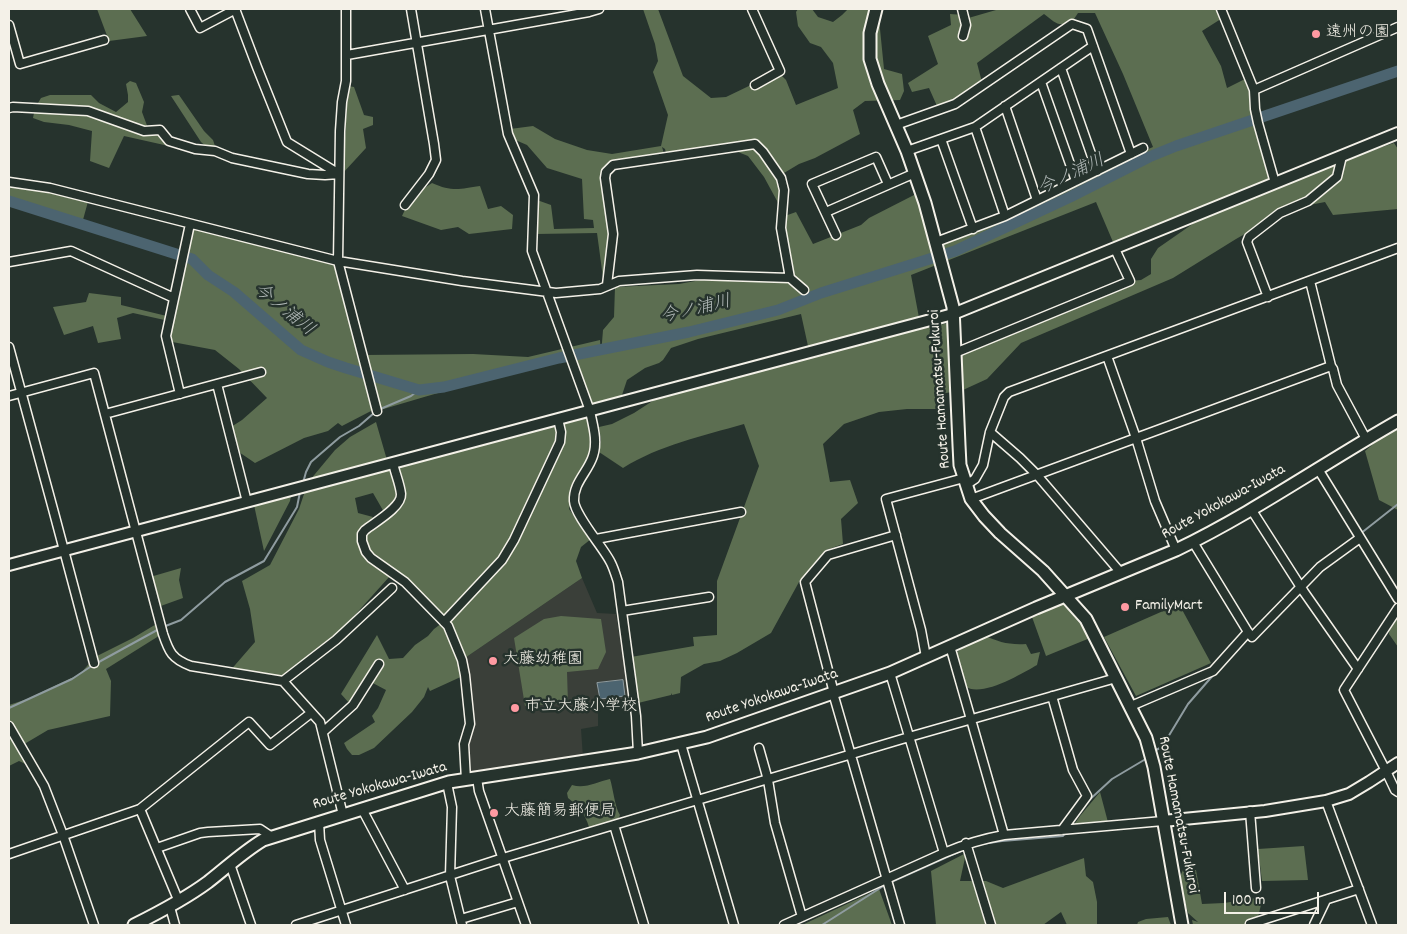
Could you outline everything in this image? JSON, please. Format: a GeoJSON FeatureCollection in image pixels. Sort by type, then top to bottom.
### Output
{"type":"FeatureCollection","features":[{"type":"Feature","properties":{"kind":"main road","name":"Route Hamamatsu-Fukuroi"},"geometry":{"type":"LineString","coordinates":[[876,9],[870,33],[870,59],[878,84],[915,172],[939,252],[953,314],[960,463],[965,482],[971,499],[984,516],[1000,533],[1043,571],[1086,619],[1131,706],[1146,738],[1154,767],[1182,925]]}},
{"type":"Feature","properties":{"kind":"main road","name":"Route Yokokawa-Iwata"},"geometry":{"type":"LineString","coordinates":[[134,925],[174,904],[208,882],[253,846],[272,836],[447,783],[638,753],[681,744],[890,673],[989,628],[1193,542],[1398,421]]}},
{"type":"Feature","properties":{"kind":"street"},"geometry":{"type":"LineString","coordinates":[[190,9],[200,28],[236,9],[287,142],[340,174]]}},
{"type":"Feature","properties":{"kind":"street"},"geometry":{"type":"LineString","coordinates":[[346,9],[347,55],[340,130],[338,261],[377,411]]}},
{"type":"Feature","properties":{"kind":"street"},"geometry":{"type":"LineString","coordinates":[[405,205],[429,174],[436,160],[418,42],[411,9]]}},
{"type":"Feature","properties":{"kind":"street"},"geometry":{"type":"LineString","coordinates":[[485,9],[508,134],[534,195],[532,252],[590,410],[595,432],[593,456],[575,491],[574,503],[612,566],[618,582],[636,716],[638,753]]}},
{"type":"Feature","properties":{"kind":"street"},"geometry":{"type":"LineString","coordinates":[[347,55],[599,9]]}},
{"type":"Feature","properties":{"kind":"street"},"geometry":{"type":"LineString","coordinates":[[752,9],[780,71],[755,85]]}},
{"type":"Feature","properties":{"kind":"street"},"geometry":{"type":"LineString","coordinates":[[962,9],[966,25],[963,36]]}},
{"type":"Feature","properties":{"kind":"street"},"geometry":{"type":"LineString","coordinates":[[1221,9],[1254,90],[1258,123],[1275,183]]}},
{"type":"Feature","properties":{"kind":"street"},"geometry":{"type":"LineString","coordinates":[[896,125],[955,104],[1072,24],[1087,29],[1132,154]]}},
{"type":"Feature","properties":{"kind":"street"},"geometry":{"type":"LineString","coordinates":[[9,25],[20,64],[104,40]]}},
{"type":"Feature","properties":{"kind":"street"},"geometry":{"type":"LineString","coordinates":[[1254,90],[1398,27]]}},
{"type":"Feature","properties":{"kind":"street"},"geometry":{"type":"LineString","coordinates":[[907,151],[974,127],[1093,46]]}},
{"type":"Feature","properties":{"kind":"street"},"geometry":{"type":"LineString","coordinates":[[1062,68],[1097,171]]}},
{"type":"Feature","properties":{"kind":"street"},"geometry":{"type":"LineString","coordinates":[[1041,82],[1076,181]]}},
{"type":"Feature","properties":{"kind":"street"},"geometry":{"type":"LineString","coordinates":[[1005,106],[1037,200]]}},
{"type":"Feature","properties":{"kind":"street"},"geometry":{"type":"LineString","coordinates":[[9,108],[88,111],[144,131],[160,130],[169,141],[195,149],[215,151],[232,158],[308,174],[340,174]]}},
{"type":"Feature","properties":{"kind":"street"},"geometry":{"type":"LineString","coordinates":[[974,127],[1005,216]]}},
{"type":"Feature","properties":{"kind":"street"},"geometry":{"type":"LineString","coordinates":[[9,565],[953,314],[1398,133]]}},
{"type":"Feature","properties":{"kind":"street"},"geometry":{"type":"LineString","coordinates":[[941,139],[973,228]]}},
{"type":"Feature","properties":{"kind":"street"},"geometry":{"type":"LineString","coordinates":[[607,285],[613,234],[605,178],[606,172],[613,165],[755,144],[781,178],[784,190],[781,228],[790,278]]}},
{"type":"Feature","properties":{"kind":"street"},"geometry":{"type":"LineString","coordinates":[[939,252],[973,228],[1005,216],[1143,148]]}},
{"type":"Feature","properties":{"kind":"street"},"geometry":{"type":"LineString","coordinates":[[1268,297],[1247,242],[1249,237],[1280,213],[1308,200],[1337,176],[1342,156]]}},
{"type":"Feature","properties":{"kind":"street"},"geometry":{"type":"LineString","coordinates":[[836,235],[812,184],[876,157],[888,184]]}},
{"type":"Feature","properties":{"kind":"street"},"geometry":{"type":"LineString","coordinates":[[826,212],[915,172]]}},
{"type":"Feature","properties":{"kind":"street"},"geometry":{"type":"LineString","coordinates":[[9,182],[50,188],[338,261],[547,292],[556,293],[600,289],[619,281],[697,275],[790,278],[804,290]]}},
{"type":"Feature","properties":{"kind":"street"},"geometry":{"type":"LineString","coordinates":[[180,394],[166,336],[190,224]]}},
{"type":"Feature","properties":{"kind":"street"},"geometry":{"type":"LineString","coordinates":[[926,657],[921,630],[886,499],[975,479],[982,465],[990,432],[1004,397],[1009,392],[1398,248]]}},
{"type":"Feature","properties":{"kind":"street"},"geometry":{"type":"LineString","coordinates":[[955,353],[1130,281],[1115,249]]}},
{"type":"Feature","properties":{"kind":"street"},"geometry":{"type":"LineString","coordinates":[[9,262],[71,251],[174,298]]}},
{"type":"Feature","properties":{"kind":"street"},"geometry":{"type":"LineString","coordinates":[[1310,281],[1337,385],[1366,439]]}},
{"type":"Feature","properties":{"kind":"street"},"geometry":{"type":"LineString","coordinates":[[9,347],[94,663]]}},
{"type":"Feature","properties":{"kind":"street"},"geometry":{"type":"LineString","coordinates":[[1107,356],[1136,438],[1155,501],[1176,550]]}},
{"type":"Feature","properties":{"kind":"street"},"geometry":{"type":"LineString","coordinates":[[971,499],[1331,366]]}},
{"type":"Feature","properties":{"kind":"street"},"geometry":{"type":"LineString","coordinates":[[105,414],[261,372]]}},
{"type":"Feature","properties":{"kind":"street"},"geometry":{"type":"LineString","coordinates":[[9,396],[94,373],[163,634],[172,656],[180,662],[191,666],[283,681],[320,722],[343,815]]}},
{"type":"Feature","properties":{"kind":"street"},"geometry":{"type":"LineString","coordinates":[[216,384],[246,502]]}},
{"type":"Feature","properties":{"kind":"street"},"geometry":{"type":"LineString","coordinates":[[444,622],[502,560],[514,540],[560,442],[561,432],[558,419]]}},
{"type":"Feature","properties":{"kind":"street"},"geometry":{"type":"LineString","coordinates":[[990,432],[1037,475],[1121,573]]}},
{"type":"Feature","properties":{"kind":"street"},"geometry":{"type":"LineString","coordinates":[[392,463],[401,495],[399,502],[395,508],[365,530],[362,534],[362,541],[366,552],[371,558],[405,582],[448,626],[459,652],[465,675],[470,724],[464,744],[472,779],[479,791],[526,925]]}},
{"type":"Feature","properties":{"kind":"street"},"geometry":{"type":"LineString","coordinates":[[1318,469],[1398,599]]}},
{"type":"Feature","properties":{"kind":"street"},"geometry":{"type":"LineString","coordinates":[[1251,509],[1299,585],[1358,669]]}},
{"type":"Feature","properties":{"kind":"street"},"geometry":{"type":"LineString","coordinates":[[596,539],[741,512]]}},
{"type":"Feature","properties":{"kind":"street"},"geometry":{"type":"LineString","coordinates":[[896,535],[828,555],[805,582],[850,755],[900,925]]}},
{"type":"Feature","properties":{"kind":"street"},"geometry":{"type":"LineString","coordinates":[[1131,706],[1213,670],[1299,585],[1360,538]]}},
{"type":"Feature","properties":{"kind":"street"},"geometry":{"type":"LineString","coordinates":[[1193,542],[1249,634]]}},
{"type":"Feature","properties":{"kind":"street"},"geometry":{"type":"LineString","coordinates":[[283,681],[336,640],[392,588]]}},
{"type":"Feature","properties":{"kind":"street"},"geometry":{"type":"LineString","coordinates":[[622,611],[710,597]]}},
{"type":"Feature","properties":{"kind":"street"},"geometry":{"type":"LineString","coordinates":[[1398,608],[1344,690],[1395,790],[1398,792]]}},
{"type":"Feature","properties":{"kind":"street"},"geometry":{"type":"LineString","coordinates":[[950,646],[1004,835]]}},
{"type":"Feature","properties":{"kind":"street"},"geometry":{"type":"LineString","coordinates":[[323,732],[353,705],[379,664]]}},
{"type":"Feature","properties":{"kind":"street"},"geometry":{"type":"LineString","coordinates":[[890,673],[944,853]]}},
{"type":"Feature","properties":{"kind":"street"},"geometry":{"type":"LineString","coordinates":[[296,925],[503,858],[1116,678]]}},
{"type":"Feature","properties":{"kind":"street"},"geometry":{"type":"LineString","coordinates":[[1052,696],[1073,770],[1087,796],[1062,830]]}},
{"type":"Feature","properties":{"kind":"street"},"geometry":{"type":"LineString","coordinates":[[9,854],[140,809],[249,722],[270,745],[311,713]]}},
{"type":"Feature","properties":{"kind":"street"},"geometry":{"type":"LineString","coordinates":[[9,726],[44,786],[94,925]]}},
{"type":"Feature","properties":{"kind":"street"},"geometry":{"type":"LineString","coordinates":[[681,744],[734,925]]}},
{"type":"Feature","properties":{"kind":"street"},"geometry":{"type":"LineString","coordinates":[[759,748],[768,780],[775,823],[802,917]]}},
{"type":"Feature","properties":{"kind":"street"},"geometry":{"type":"LineString","coordinates":[[784,925],[966,843],[1004,835],[1265,811],[1326,801],[1349,794],[1398,763]]}},
{"type":"Feature","properties":{"kind":"street"},"geometry":{"type":"LineString","coordinates":[[447,783],[452,806],[450,876],[462,922],[518,902]]}},
{"type":"Feature","properties":{"kind":"street"},"geometry":{"type":"LineString","coordinates":[[1326,801],[1372,925]]}},
{"type":"Feature","properties":{"kind":"street"},"geometry":{"type":"LineString","coordinates":[[140,809],[157,848],[174,904],[175,925]]}},
{"type":"Feature","properties":{"kind":"street"},"geometry":{"type":"LineString","coordinates":[[362,809],[404,890]]}},
{"type":"Feature","properties":{"kind":"street"},"geometry":{"type":"LineString","coordinates":[[1250,812],[1256,888]]}},
{"type":"Feature","properties":{"kind":"street"},"geometry":{"type":"LineString","coordinates":[[319,822],[320,840],[346,925]]}},
{"type":"Feature","properties":{"kind":"street"},"geometry":{"type":"LineString","coordinates":[[614,825],[644,925]]}},
{"type":"Feature","properties":{"kind":"street"},"geometry":{"type":"LineString","coordinates":[[157,848],[200,833],[260,829],[272,836]]}},
{"type":"Feature","properties":{"kind":"street"},"geometry":{"type":"LineString","coordinates":[[966,843],[991,925]]}},
{"type":"Feature","properties":{"kind":"street"},"geometry":{"type":"LineString","coordinates":[[230,864],[252,925]]}},
{"type":"Feature","properties":{"kind":"street"},"geometry":{"type":"LineString","coordinates":[[1250,924],[1358,890]]}},
{"type":"Feature","properties":{"kind":"street"},"geometry":{"type":"LineString","coordinates":[[1314,925],[1326,900]]}},
{"type":"Feature","properties":{"kind":"shaded area"},"geometry":{"type":"Polygon","coordinates":[[[582,578],[597,613],[616,614],[630,702],[598,704],[598,726],[581,729],[583,758],[471,774],[462,660],[582,578]]]}},
{"type":"Feature","properties":{"kind":"green space"},"geometry":{"type":"Polygon","coordinates":[[[97,9],[130,9],[147,36],[109,41],[97,9]]]}},
{"type":"Feature","properties":{"kind":"green space"},"geometry":{"type":"Polygon","coordinates":[[[643,9],[658,9],[683,76],[711,98],[726,97],[778,72],[786,80],[796,105],[838,88],[833,63],[821,47],[810,43],[798,26],[796,12],[798,9],[812,9],[818,17],[833,22],[848,9],[878,9],[884,69],[902,74],[904,91],[900,100],[865,101],[853,110],[860,134],[784,173],[782,210],[764,177],[748,156],[723,146],[667,157],[665,149],[662,147],[665,157],[616,165],[600,172],[609,169],[606,172],[613,237],[604,285],[597,233],[536,234],[537,200],[551,205],[554,229],[594,228],[593,220],[584,219],[582,179],[547,168],[527,145],[513,139],[510,129],[533,126],[555,139],[587,150],[612,154],[661,146],[668,115],[653,72],[658,61],[655,44],[643,9]]]}},
{"type":"Feature","properties":{"kind":"green space"},"geometry":{"type":"Polygon","coordinates":[[[1221,9],[1224,17],[1202,31],[1221,66],[1227,88],[1249,77],[1275,183],[1394,143],[1398,149],[1398,209],[1333,215],[1325,202],[1289,209],[1173,278],[1021,343],[987,379],[963,390],[946,393],[935,402],[937,409],[907,409],[879,412],[844,424],[823,444],[830,482],[850,480],[858,503],[841,519],[843,544],[826,550],[799,582],[771,633],[737,653],[720,661],[704,664],[681,677],[680,693],[672,695],[671,693],[671,695],[638,703],[631,657],[694,646],[693,637],[717,635],[717,581],[759,466],[744,424],[666,447],[623,468],[599,452],[601,440],[599,427],[612,424],[634,413],[671,389],[767,363],[808,346],[801,314],[698,339],[671,348],[659,363],[645,368],[627,380],[621,398],[590,406],[574,355],[377,411],[372,394],[371,411],[342,426],[338,423],[328,431],[304,438],[255,463],[233,448],[231,427],[267,398],[239,369],[215,350],[167,341],[169,321],[133,313],[117,318],[121,339],[98,343],[93,326],[64,335],[53,307],[86,302],[89,293],[121,297],[121,305],[171,317],[190,224],[338,261],[363,355],[473,354],[528,357],[600,340],[601,355],[603,330],[614,317],[615,287],[679,284],[722,276],[790,278],[782,217],[796,212],[813,244],[861,225],[869,218],[916,194],[931,249],[1085,176],[1153,147],[1095,13],[1078,13],[1072,22],[1063,24],[1054,22],[1044,14],[977,63],[983,86],[950,106],[937,106],[929,88],[912,92],[908,83],[938,64],[928,36],[951,25],[950,14],[964,15],[965,19],[996,10],[1221,9]],[[1268,185],[1113,242],[1096,202],[911,275],[920,323],[816,345],[886,336],[954,322],[955,352],[1130,281],[1141,280],[1151,274],[1151,259],[1158,248],[1194,223],[1268,185]]]}},
{"type":"Feature","properties":{"kind":"green space"},"geometry":{"type":"Polygon","coordinates":[[[130,81],[136,83],[144,102],[142,112],[149,131],[160,134],[191,151],[124,136],[109,168],[90,161],[92,131],[69,125],[44,122],[33,118],[35,108],[41,98],[50,95],[91,95],[99,103],[116,112],[128,102],[126,84],[130,81]]]}},
{"type":"Feature","properties":{"kind":"green space"},"geometry":{"type":"Polygon","coordinates":[[[348,86],[354,87],[364,115],[373,117],[373,125],[363,129],[366,148],[343,173],[348,86]]]}},
{"type":"Feature","properties":{"kind":"green space"},"geometry":{"type":"Polygon","coordinates":[[[179,95],[204,131],[213,140],[217,152],[210,150],[201,142],[171,96],[179,95]]]}},
{"type":"Feature","properties":{"kind":"green space"},"geometry":{"type":"Polygon","coordinates":[[[9,182],[89,198],[81,227],[9,206],[9,182]]]}},
{"type":"Feature","properties":{"kind":"green space"},"geometry":{"type":"Polygon","coordinates":[[[432,183],[451,189],[480,186],[488,209],[501,206],[513,215],[512,229],[469,234],[458,227],[441,230],[402,216],[411,197],[432,183]]]}},
{"type":"Feature","properties":{"kind":"green space"},"geometry":{"type":"Polygon","coordinates":[[[588,417],[594,451],[578,475],[569,509],[591,539],[581,547],[576,561],[582,578],[462,660],[465,675],[430,691],[428,687],[424,697],[412,712],[374,748],[359,755],[352,755],[344,743],[375,722],[372,716],[386,690],[369,681],[350,704],[341,694],[377,635],[389,659],[403,658],[415,645],[446,620],[415,586],[392,567],[373,556],[366,544],[365,534],[388,519],[373,493],[355,498],[358,513],[373,517],[357,535],[366,558],[390,576],[345,626],[283,681],[229,672],[255,642],[250,609],[242,581],[270,565],[299,509],[305,491],[588,417]]]}},
{"type":"Feature","properties":{"kind":"green space"},"geometry":{"type":"Polygon","coordinates":[[[376,422],[387,460],[310,480],[335,450],[350,437],[376,422]]]}},
{"type":"Feature","properties":{"kind":"green space"},"geometry":{"type":"Polygon","coordinates":[[[1398,428],[1398,510],[1379,500],[1365,451],[1378,440],[1398,428]]]}},
{"type":"Feature","properties":{"kind":"green space"},"geometry":{"type":"Polygon","coordinates":[[[291,496],[290,501],[264,551],[254,505],[291,496]]]}},
{"type":"Feature","properties":{"kind":"green space"},"geometry":{"type":"Polygon","coordinates":[[[181,568],[179,580],[183,598],[158,607],[150,577],[181,568]]]}},
{"type":"Feature","properties":{"kind":"green space"},"geometry":{"type":"Polygon","coordinates":[[[1063,602],[1079,617],[1090,638],[1046,656],[1032,617],[1063,602]]]}},
{"type":"Feature","properties":{"kind":"green space"},"geometry":{"type":"Polygon","coordinates":[[[1179,604],[1211,663],[1136,696],[1104,637],[1179,604]]]}},
{"type":"Feature","properties":{"kind":"green space"},"geometry":{"type":"Polygon","coordinates":[[[1398,612],[1398,647],[1389,634],[1391,620],[1398,612]]]}},
{"type":"Feature","properties":{"kind":"green space"},"geometry":{"type":"Polygon","coordinates":[[[561,616],[601,619],[606,652],[598,669],[567,672],[568,703],[525,706],[514,638],[544,619],[561,616]]]}},
{"type":"Feature","properties":{"kind":"green space"},"geometry":{"type":"Polygon","coordinates":[[[158,623],[162,634],[106,669],[111,681],[110,716],[48,730],[21,746],[32,767],[19,761],[9,766],[9,705],[27,699],[80,674],[95,657],[158,623]]]}},
{"type":"Feature","properties":{"kind":"green space"},"geometry":{"type":"Polygon","coordinates":[[[983,635],[994,640],[1026,644],[1031,654],[1040,652],[1037,665],[1012,679],[991,687],[972,689],[965,686],[958,675],[956,653],[969,642],[983,635]]]}},
{"type":"Feature","properties":{"kind":"green space"},"geometry":{"type":"Polygon","coordinates":[[[610,779],[620,815],[618,820],[593,828],[589,827],[583,814],[568,798],[567,793],[572,785],[586,786],[610,779]]]}},
{"type":"Feature","properties":{"kind":"green space"},"geometry":{"type":"Polygon","coordinates":[[[1100,792],[1109,826],[1071,829],[1080,816],[1100,792]]]}},
{"type":"Feature","properties":{"kind":"green space"},"geometry":{"type":"Polygon","coordinates":[[[1304,846],[1308,880],[1262,881],[1258,849],[1304,846]]]}},
{"type":"Feature","properties":{"kind":"green space"},"geometry":{"type":"Polygon","coordinates":[[[966,853],[960,881],[986,881],[1003,888],[1084,858],[1086,876],[1093,882],[1097,902],[1097,925],[1067,925],[1061,912],[1043,925],[936,925],[931,871],[966,853]]]}},
{"type":"Feature","properties":{"kind":"green space"},"geometry":{"type":"Polygon","coordinates":[[[1183,870],[1196,870],[1202,904],[1224,903],[1263,897],[1256,925],[1193,925],[1192,920],[1198,922],[1188,913],[1179,879],[1183,870]]]}},
{"type":"Feature","properties":{"kind":"green space"},"geometry":{"type":"Polygon","coordinates":[[[879,889],[892,925],[802,925],[879,889]]]}},
{"type":"Feature","properties":{"kind":"green space"},"geometry":{"type":"Polygon","coordinates":[[[1168,917],[1171,925],[1137,925],[1138,922],[1146,919],[1168,917]]]}},
{"type":"Feature","properties":{"kind":"water"},"geometry":{"type":"Polygon","coordinates":[[[623,680],[625,696],[600,699],[597,683],[623,680]]]}},
{"type":"Feature","properties":{"kind":"waterway","name":"今ノ浦川"},"geometry":{"type":"LineString","coordinates":[[9,201],[192,259],[208,275],[234,292],[301,350],[328,362],[419,390],[444,387],[559,358],[689,332],[778,310],[821,293],[955,251],[1070,197],[1149,157],[1176,146],[1398,71]]}},
{"type":"Feature","properties":{"kind":"waterway"},"geometry":{"type":"LineString","coordinates":[[378,410],[411,396],[419,390]]}},
{"type":"Feature","properties":{"kind":"waterway"},"geometry":{"type":"LineString","coordinates":[[303,483],[311,462],[340,437],[359,426],[374,413]]}},
{"type":"Feature","properties":{"kind":"waterway"},"geometry":{"type":"LineString","coordinates":[[163,627],[181,620],[225,582],[264,561],[297,507],[300,492]]}},
{"type":"Feature","properties":{"kind":"waterway"},"geometry":{"type":"LineString","coordinates":[[1360,534],[1398,504]]}},
{"type":"Feature","properties":{"kind":"waterway"},"geometry":{"type":"LineString","coordinates":[[1336,551],[1352,539]]}},
{"type":"Feature","properties":{"kind":"waterway"},"geometry":{"type":"LineString","coordinates":[[97,663],[159,629]]}},
{"type":"Feature","properties":{"kind":"waterway"},"geometry":{"type":"LineString","coordinates":[[1235,652],[1249,637]]}},
{"type":"Feature","properties":{"kind":"waterway"},"geometry":{"type":"LineString","coordinates":[[9,708],[72,679],[93,665]]}},
{"type":"Feature","properties":{"kind":"waterway"},"geometry":{"type":"LineString","coordinates":[[1156,750],[1162,747],[1188,704],[1215,673]]}},
{"type":"Feature","properties":{"kind":"waterway"},"geometry":{"type":"LineString","coordinates":[[1087,802],[1112,779],[1144,760]]}},
{"type":"Feature","properties":{"kind":"waterway"},"geometry":{"type":"LineString","coordinates":[[976,845],[1063,836],[1066,832]]}},
{"type":"Feature","properties":{"kind":"waterway"},"geometry":{"type":"LineString","coordinates":[[889,883],[965,849]]}},
{"type":"Feature","properties":{"kind":"waterway"},"geometry":{"type":"LineString","coordinates":[[822,925],[885,885]]}},
{"type":"Feature","properties":{"kind":"place","name":"遠州の園"},"geometry":{"type":"Point","coordinates":[1316,34]}},
{"type":"Feature","properties":{"kind":"place","name":"FamilyMart"},"geometry":{"type":"Point","coordinates":[1125,607]}},
{"type":"Feature","properties":{"kind":"place","name":"大藤幼稚園"},"geometry":{"type":"Point","coordinates":[493,661]}},
{"type":"Feature","properties":{"kind":"place","name":"市立大藤小学校"},"geometry":{"type":"Point","coordinates":[515,708]}},
{"type":"Feature","properties":{"kind":"place","name":"大藤簡易郵便局"},"geometry":{"type":"Point","coordinates":[494,813]}}]}
